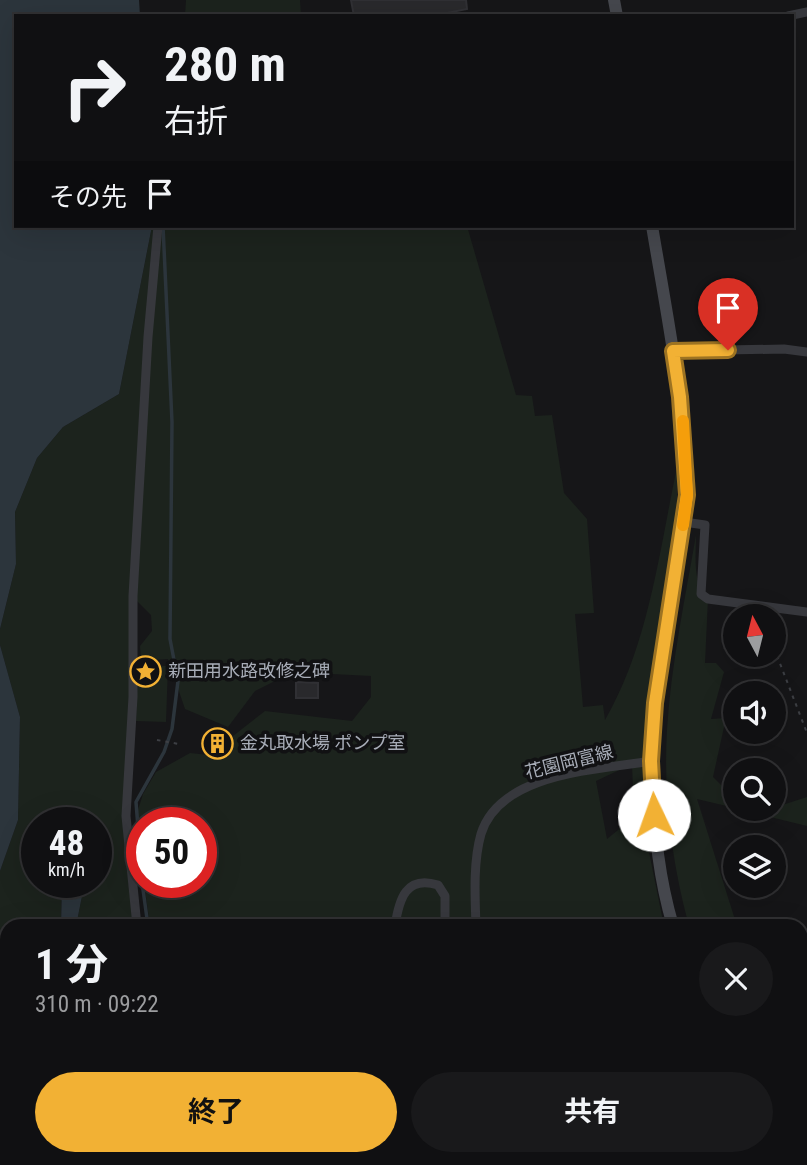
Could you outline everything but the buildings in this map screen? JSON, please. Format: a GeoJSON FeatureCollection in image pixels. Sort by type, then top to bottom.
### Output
{"type":"FeatureCollection","features":[{"type":"Feature","properties":{"kind":"main road"},"geometry":{"type":"LineString","coordinates":[[652,228],[673,351],[686,460],[687,495],[655,703],[651,761],[656,842],[672,919]]}},
{"type":"Feature","properties":{"kind":"street"},"geometry":{"type":"LineString","coordinates":[[136,919],[126,816],[133,697],[133,583],[148,337],[158,228]]}},
{"type":"Feature","properties":{"kind":"street"},"geometry":{"type":"LineString","coordinates":[[673,351],[784,349],[807,352]]}},
{"type":"Feature","properties":{"kind":"street"},"geometry":{"type":"LineString","coordinates":[[684,522],[705,526],[701,594],[708,600],[807,612]]}},
{"type":"Feature","properties":{"kind":"street","name":"花園岡富線"},"geometry":{"type":"LineString","coordinates":[[476,919],[475,891],[481,835],[501,802],[535,783],[651,761]]}},
{"type":"Feature","properties":{"kind":"street"},"geometry":{"type":"LineString","coordinates":[[396,919],[404,893],[412,885],[425,881],[438,885],[445,896],[445,919]]}},
{"type":"Feature","properties":{"kind":"path"},"geometry":{"type":"LineString","coordinates":[[781,667],[807,733]]}},
{"type":"Feature","properties":{"kind":"path"},"geometry":{"type":"LineString","coordinates":[[156,740],[179,744]]}},
{"type":"Feature","properties":{"kind":"shaded area"},"geometry":{"type":"Polygon","coordinates":[[[0,0],[139,0],[140,14],[14,14],[14,228],[152,228],[119,394],[63,427],[37,458],[15,512],[16,564],[0,629],[0,0]]]}},
{"type":"Feature","properties":{"kind":"shaded area"},"geometry":{"type":"Polygon","coordinates":[[[186,0],[300,0],[301,14],[185,14],[186,0]]]}},
{"type":"Feature","properties":{"kind":"shaded area"},"geometry":{"type":"Polygon","coordinates":[[[152,228],[468,228],[516,395],[532,396],[535,416],[552,415],[564,493],[587,519],[594,613],[575,614],[583,707],[603,705],[605,720],[620,691],[642,629],[677,467],[677,507],[647,708],[643,762],[648,847],[663,919],[149,919],[146,898],[217,898],[217,807],[139,807],[156,772],[190,753],[228,757],[233,736],[265,711],[352,721],[371,697],[371,676],[293,672],[255,691],[228,727],[185,709],[168,659],[141,661],[140,646],[152,631],[151,615],[133,597],[126,807],[126,898],[134,898],[136,919],[77,919],[82,898],[112,898],[112,807],[21,807],[21,898],[62,898],[61,919],[0,919],[0,871],[18,820],[20,717],[0,645],[0,629],[16,564],[15,512],[37,458],[63,427],[119,394],[152,228]],[[632,764],[596,781],[607,839],[634,817],[632,764]]]}},
{"type":"Feature","properties":{"kind":"shaded area"},"geometry":{"type":"Polygon","coordinates":[[[696,535],[697,578],[708,599],[705,663],[716,663],[724,672],[711,719],[723,718],[723,732],[713,777],[723,787],[723,805],[697,799],[723,882],[723,898],[728,898],[735,919],[687,919],[670,829],[666,780],[672,681],[696,535]]]}},
{"type":"Feature","properties":{"kind":"shaded area"},"geometry":{"type":"Polygon","coordinates":[[[0,645],[20,717],[18,820],[0,871],[0,645]]]}},
{"type":"Feature","properties":{"kind":"shaded area"},"geometry":{"type":"Polygon","coordinates":[[[138,665],[168,666],[166,722],[136,721],[138,665]]]}},
{"type":"Feature","properties":{"kind":"shaded area"},"geometry":{"type":"Polygon","coordinates":[[[807,797],[807,826],[786,821],[786,804],[807,797]]]}},
{"type":"Feature","properties":{"kind":"shaded area"},"geometry":{"type":"Polygon","coordinates":[[[62,898],[82,898],[77,919],[61,919],[62,898]]]}},
{"type":"Feature","properties":{"kind":"waterway"},"geometry":{"type":"LineString","coordinates":[[136,807],[136,802],[164,752],[172,729],[178,681],[170,639],[172,422],[163,228]]}},
{"type":"Feature","properties":{"kind":"waterway"},"geometry":{"type":"LineString","coordinates":[[144,898],[147,919]]}},
{"type":"Feature","properties":{"kind":"slow traffic"},"geometry":{"type":"LineString","coordinates":[[683,421],[687,495],[683,525]]}},
{"type":"Feature","properties":{"kind":"place","name":"新田用水路改修之碑"},"geometry":{"type":"Point","coordinates":[145,671]}},
{"type":"Feature","properties":{"kind":"place","name":"金丸取水場 ポンプ室"},"geometry":{"type":"Point","coordinates":[217,743]}},
{"type":"Feature","properties":{"kind":"route"},"geometry":{"type":"LineString","coordinates":[[654,815],[651,761],[655,703],[687,495],[680,397],[673,351],[728,350]]}}]}
